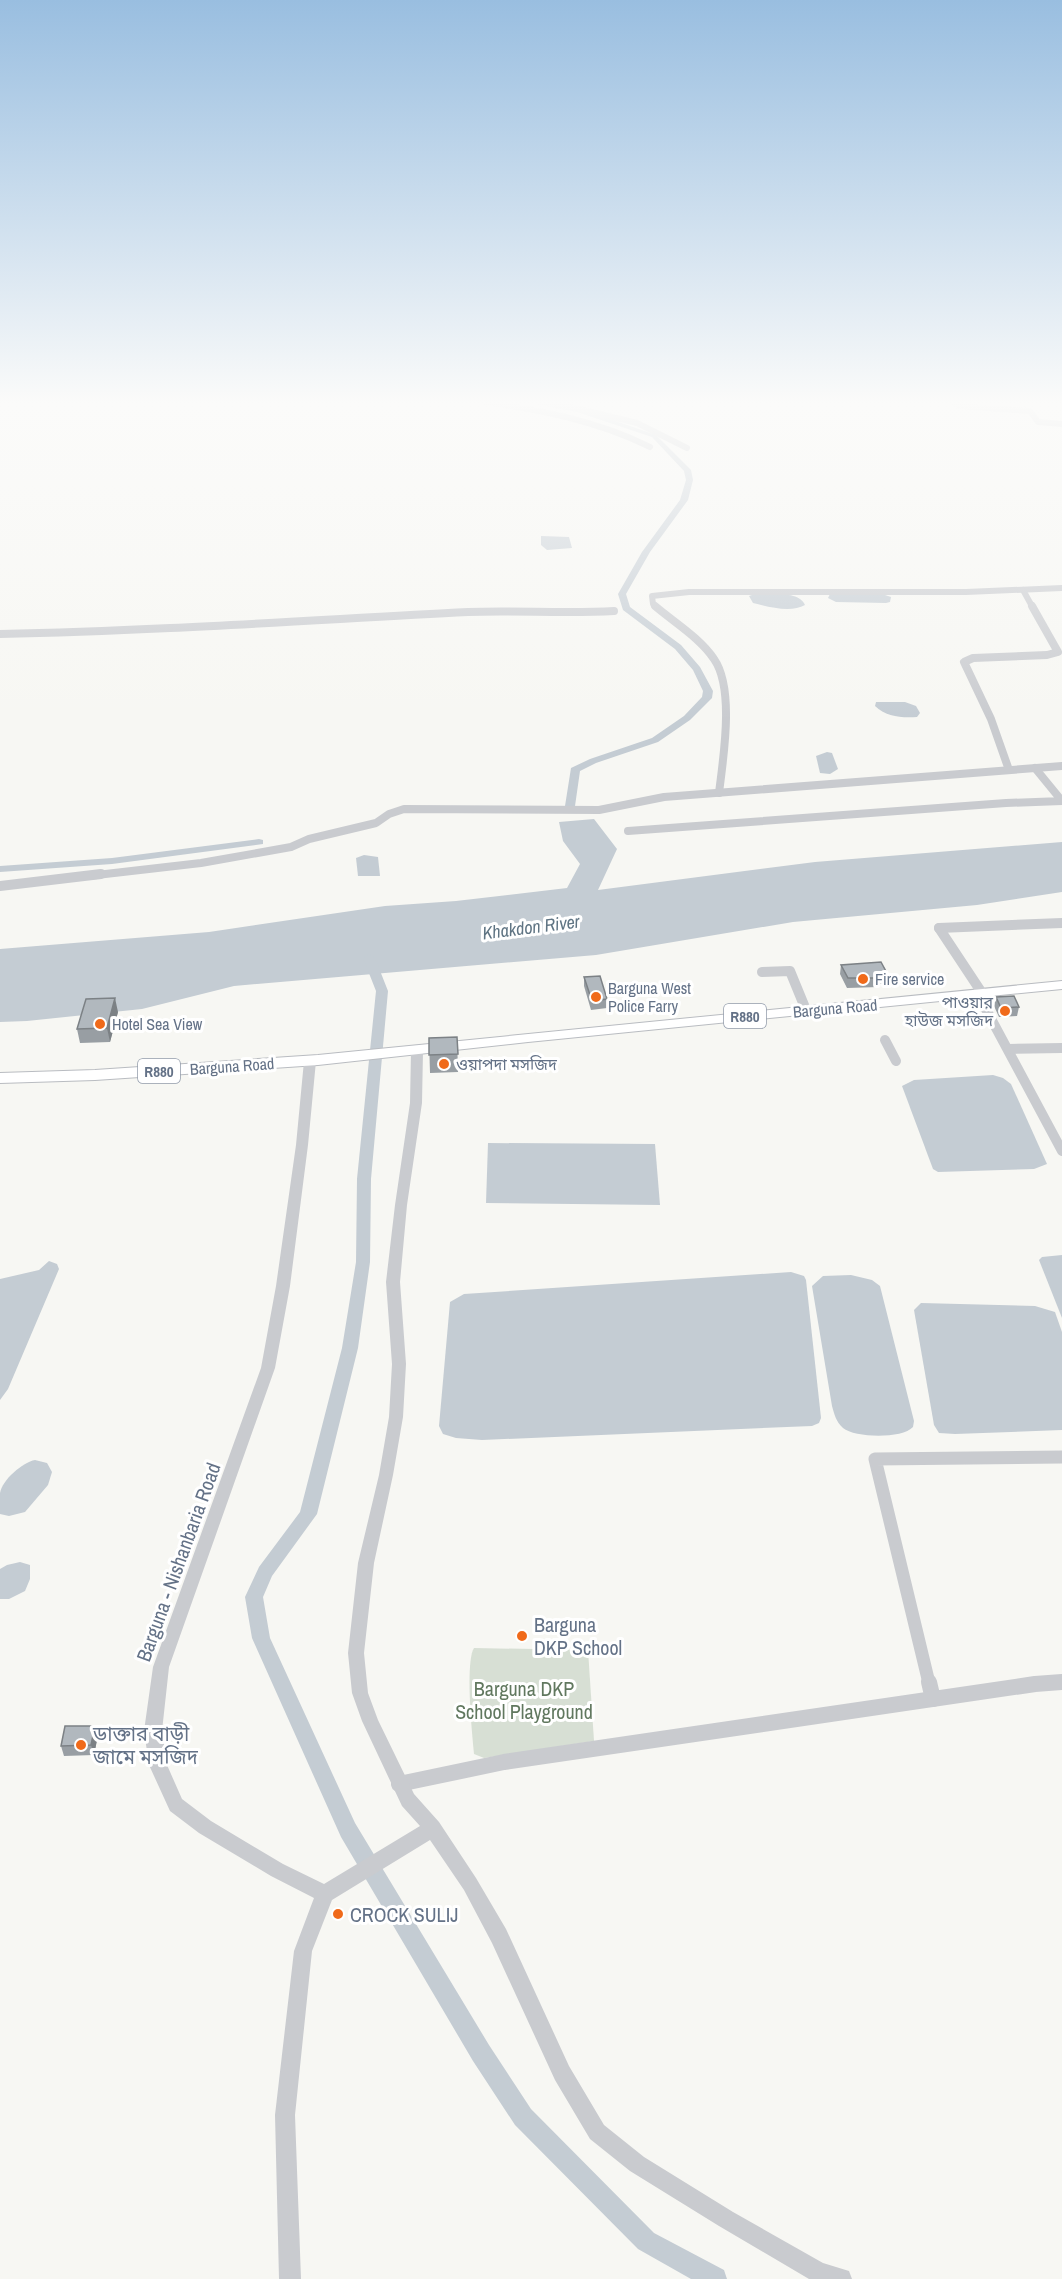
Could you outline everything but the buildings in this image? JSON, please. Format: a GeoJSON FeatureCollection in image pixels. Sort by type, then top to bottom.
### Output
{"type":"FeatureCollection","features":[{"type":"Feature","properties":{"kind":"main road","name":"Barguna Road"},"geometry":{"type":"LineString","coordinates":[[423,1050],[476,1050],[982,997],[1062,985]]}},
{"type":"Feature","properties":{"kind":"main road","name":"Barguna Road"},"geometry":{"type":"LineString","coordinates":[[0,1078],[95,1075],[314,1060],[806,1010],[1062,992]]}},
{"type":"Feature","properties":{"kind":"street"},"geometry":{"type":"LineString","coordinates":[[719,793],[726,746],[724,700],[717,664],[686,632],[653,604],[652,597],[658,594],[690,592],[1062,588]]}},
{"type":"Feature","properties":{"kind":"street"},"geometry":{"type":"LineString","coordinates":[[1009,770],[991,719],[964,662],[973,658],[1047,655],[1058,652],[1023,590]]}},
{"type":"Feature","properties":{"kind":"street"},"geometry":{"type":"LineString","coordinates":[[0,634],[142,631],[450,613],[570,614],[614,611]]}},
{"type":"Feature","properties":{"kind":"street"},"geometry":{"type":"LineString","coordinates":[[0,886],[201,863],[291,847],[309,839],[376,823],[389,814],[404,809],[598,810],[664,797],[1062,766]]}},
{"type":"Feature","properties":{"kind":"street"},"geometry":{"type":"LineString","coordinates":[[628,831],[1006,803],[1062,801],[1035,768]]}},
{"type":"Feature","properties":{"kind":"street"},"geometry":{"type":"LineString","coordinates":[[1062,924],[939,928],[982,997],[1062,1151]]}},
{"type":"Feature","properties":{"kind":"street"},"geometry":{"type":"LineString","coordinates":[[762,972],[790,971],[806,1010]]}},
{"type":"Feature","properties":{"kind":"street"},"geometry":{"type":"LineString","coordinates":[[885,1040],[896,1061]]}},
{"type":"Feature","properties":{"kind":"street"},"geometry":{"type":"LineString","coordinates":[[1009,1049],[1062,1048]]}},
{"type":"Feature","properties":{"kind":"street"},"geometry":{"type":"LineString","coordinates":[[423,1050],[401,1205],[393,1282],[399,1364],[396,1417],[386,1475],[366,1563],[356,1653],[363,1703],[408,1800],[433,1828],[470,1884],[499,1936],[562,2073],[597,2132],[637,2164],[726,2219],[818,2272],[841,2279]]}},
{"type":"Feature","properties":{"kind":"street","name":"Barguna - Nishanbaria Road"},"geometry":{"type":"LineString","coordinates":[[314,1060],[303,1145],[293,1199],[283,1286],[268,1368],[161,1667],[153,1731],[158,1765],[176,1805],[205,1827],[277,1870],[325,1893]]}},
{"type":"Feature","properties":{"kind":"street"},"geometry":{"type":"LineString","coordinates":[[933,1699],[875,1460],[1062,1457]]}},
{"type":"Feature","properties":{"kind":"street"},"geometry":{"type":"LineString","coordinates":[[399,1784],[504,1762],[1035,1684],[1062,1682]]}},
{"type":"Feature","properties":{"kind":"street"},"geometry":{"type":"LineString","coordinates":[[290,2279],[285,2115],[303,1951],[325,1893],[433,1828]]}},
{"type":"Feature","properties":{"kind":"green space","name":"Barguna DKP School Playground"},"geometry":{"type":"Polygon","coordinates":[[[474,1648],[588,1650],[594,1741],[484,1758],[474,1754],[470,1668],[474,1648]]]}},
{"type":"Feature","properties":{"kind":"water"},"geometry":{"type":"Polygon","coordinates":[[[541,536],[569,537],[572,548],[547,550],[541,545],[541,536]]]}},
{"type":"Feature","properties":{"kind":"water"},"geometry":{"type":"Polygon","coordinates":[[[755,594],[790,595],[802,600],[805,605],[793,609],[766,606],[753,603],[749,596],[755,594]]]}},
{"type":"Feature","properties":{"kind":"water"},"geometry":{"type":"Polygon","coordinates":[[[830,594],[891,597],[890,602],[886,603],[836,602],[828,598],[830,594]]]}},
{"type":"Feature","properties":{"kind":"water"},"geometry":{"type":"Polygon","coordinates":[[[876,702],[905,702],[916,706],[920,713],[917,717],[894,716],[879,710],[875,706],[876,702]]]}},
{"type":"Feature","properties":{"kind":"water"},"geometry":{"type":"Polygon","coordinates":[[[827,752],[832,753],[838,769],[830,774],[820,773],[816,756],[827,752]]]}},
{"type":"Feature","properties":{"kind":"water","name":"Khakdon River"},"geometry":{"type":"Polygon","coordinates":[[[594,819],[617,849],[598,890],[815,862],[1062,842],[1062,892],[977,905],[793,922],[596,955],[234,986],[142,1009],[0,1022],[0,949],[209,932],[385,906],[456,901],[567,888],[580,864],[563,841],[559,822],[594,819]]]}},
{"type":"Feature","properties":{"kind":"water"},"geometry":{"type":"Polygon","coordinates":[[[364,855],[378,857],[380,876],[358,876],[356,858],[364,855]]]}},
{"type":"Feature","properties":{"kind":"water"},"geometry":{"type":"Polygon","coordinates":[[[993,1075],[1011,1084],[1047,1164],[1034,1169],[938,1172],[933,1169],[902,1086],[914,1080],[993,1075]]]}},
{"type":"Feature","properties":{"kind":"water"},"geometry":{"type":"Polygon","coordinates":[[[488,1143],[655,1144],[660,1205],[486,1203],[488,1143]]]}},
{"type":"Feature","properties":{"kind":"water"},"geometry":{"type":"Polygon","coordinates":[[[1062,1255],[1062,1318],[1039,1260],[1042,1257],[1062,1255]]]}},
{"type":"Feature","properties":{"kind":"water"},"geometry":{"type":"Polygon","coordinates":[[[49,1261],[57,1264],[59,1269],[8,1389],[0,1400],[0,1279],[39,1270],[49,1261]]]}},
{"type":"Feature","properties":{"kind":"water"},"geometry":{"type":"Polygon","coordinates":[[[791,1272],[804,1276],[806,1280],[821,1418],[819,1423],[812,1426],[482,1440],[456,1438],[443,1434],[439,1426],[450,1302],[464,1294],[791,1272]]]}},
{"type":"Feature","properties":{"kind":"water"},"geometry":{"type":"Polygon","coordinates":[[[851,1275],[872,1280],[880,1286],[914,1421],[913,1427],[899,1434],[878,1436],[849,1431],[839,1423],[832,1406],[812,1286],[823,1276],[851,1275]]]}},
{"type":"Feature","properties":{"kind":"water"},"geometry":{"type":"Polygon","coordinates":[[[921,1303],[1035,1306],[1055,1312],[1062,1332],[1062,1430],[939,1433],[934,1425],[914,1310],[921,1303]]]}},
{"type":"Feature","properties":{"kind":"water"},"geometry":{"type":"Polygon","coordinates":[[[35,1460],[47,1463],[52,1472],[48,1485],[25,1512],[9,1516],[0,1514],[0,1493],[5,1483],[19,1468],[35,1460]]]}},
{"type":"Feature","properties":{"kind":"water"},"geometry":{"type":"Polygon","coordinates":[[[20,1562],[30,1565],[30,1579],[25,1591],[9,1599],[0,1599],[0,1569],[20,1562]]]}},
{"type":"Feature","properties":{"kind":"waterway"},"geometry":{"type":"LineString","coordinates":[[570,806],[575,770],[593,761],[655,740],[687,718],[707,698],[708,691],[697,669],[678,647],[626,608],[622,594],[646,552],[680,507]]}},
{"type":"Feature","properties":{"kind":"waterway"},"geometry":{"type":"LineString","coordinates":[[0,869],[112,861],[259,842]]}},
{"type":"Feature","properties":{"kind":"waterway"},"geometry":{"type":"LineString","coordinates":[[369,958],[382,991],[364,1179],[363,1262],[350,1348],[308,1514],[265,1572],[254,1597],[261,1638],[348,1830],[481,2053],[523,2117],[646,2241],[715,2279]]}},
{"type":"Feature","properties":{"kind":"place","name":"Fire service"},"geometry":{"type":"Point","coordinates":[863,979]}},
{"type":"Feature","properties":{"kind":"place","name":"Barguna West Police Farry"},"geometry":{"type":"Point","coordinates":[596,997]}},
{"type":"Feature","properties":{"kind":"place","name":"পাওয়ার হাউজ মসজিদ"},"geometry":{"type":"Point","coordinates":[1005,1011]}},
{"type":"Feature","properties":{"kind":"place","name":"Hotel Sea View"},"geometry":{"type":"Point","coordinates":[100,1024]}},
{"type":"Feature","properties":{"kind":"place","name":"ওয়াপদা মসজিদ"},"geometry":{"type":"Point","coordinates":[444,1064]}},
{"type":"Feature","properties":{"kind":"place","name":"Barguna DKP School"},"geometry":{"type":"Point","coordinates":[522,1636]}},
{"type":"Feature","properties":{"kind":"place","name":"ডাক্তার বাড়ী জামে মসজিদ"},"geometry":{"type":"Point","coordinates":[81,1745]}},
{"type":"Feature","properties":{"kind":"place","name":"CROCK SULIJ"},"geometry":{"type":"Point","coordinates":[338,1914]}}]}
